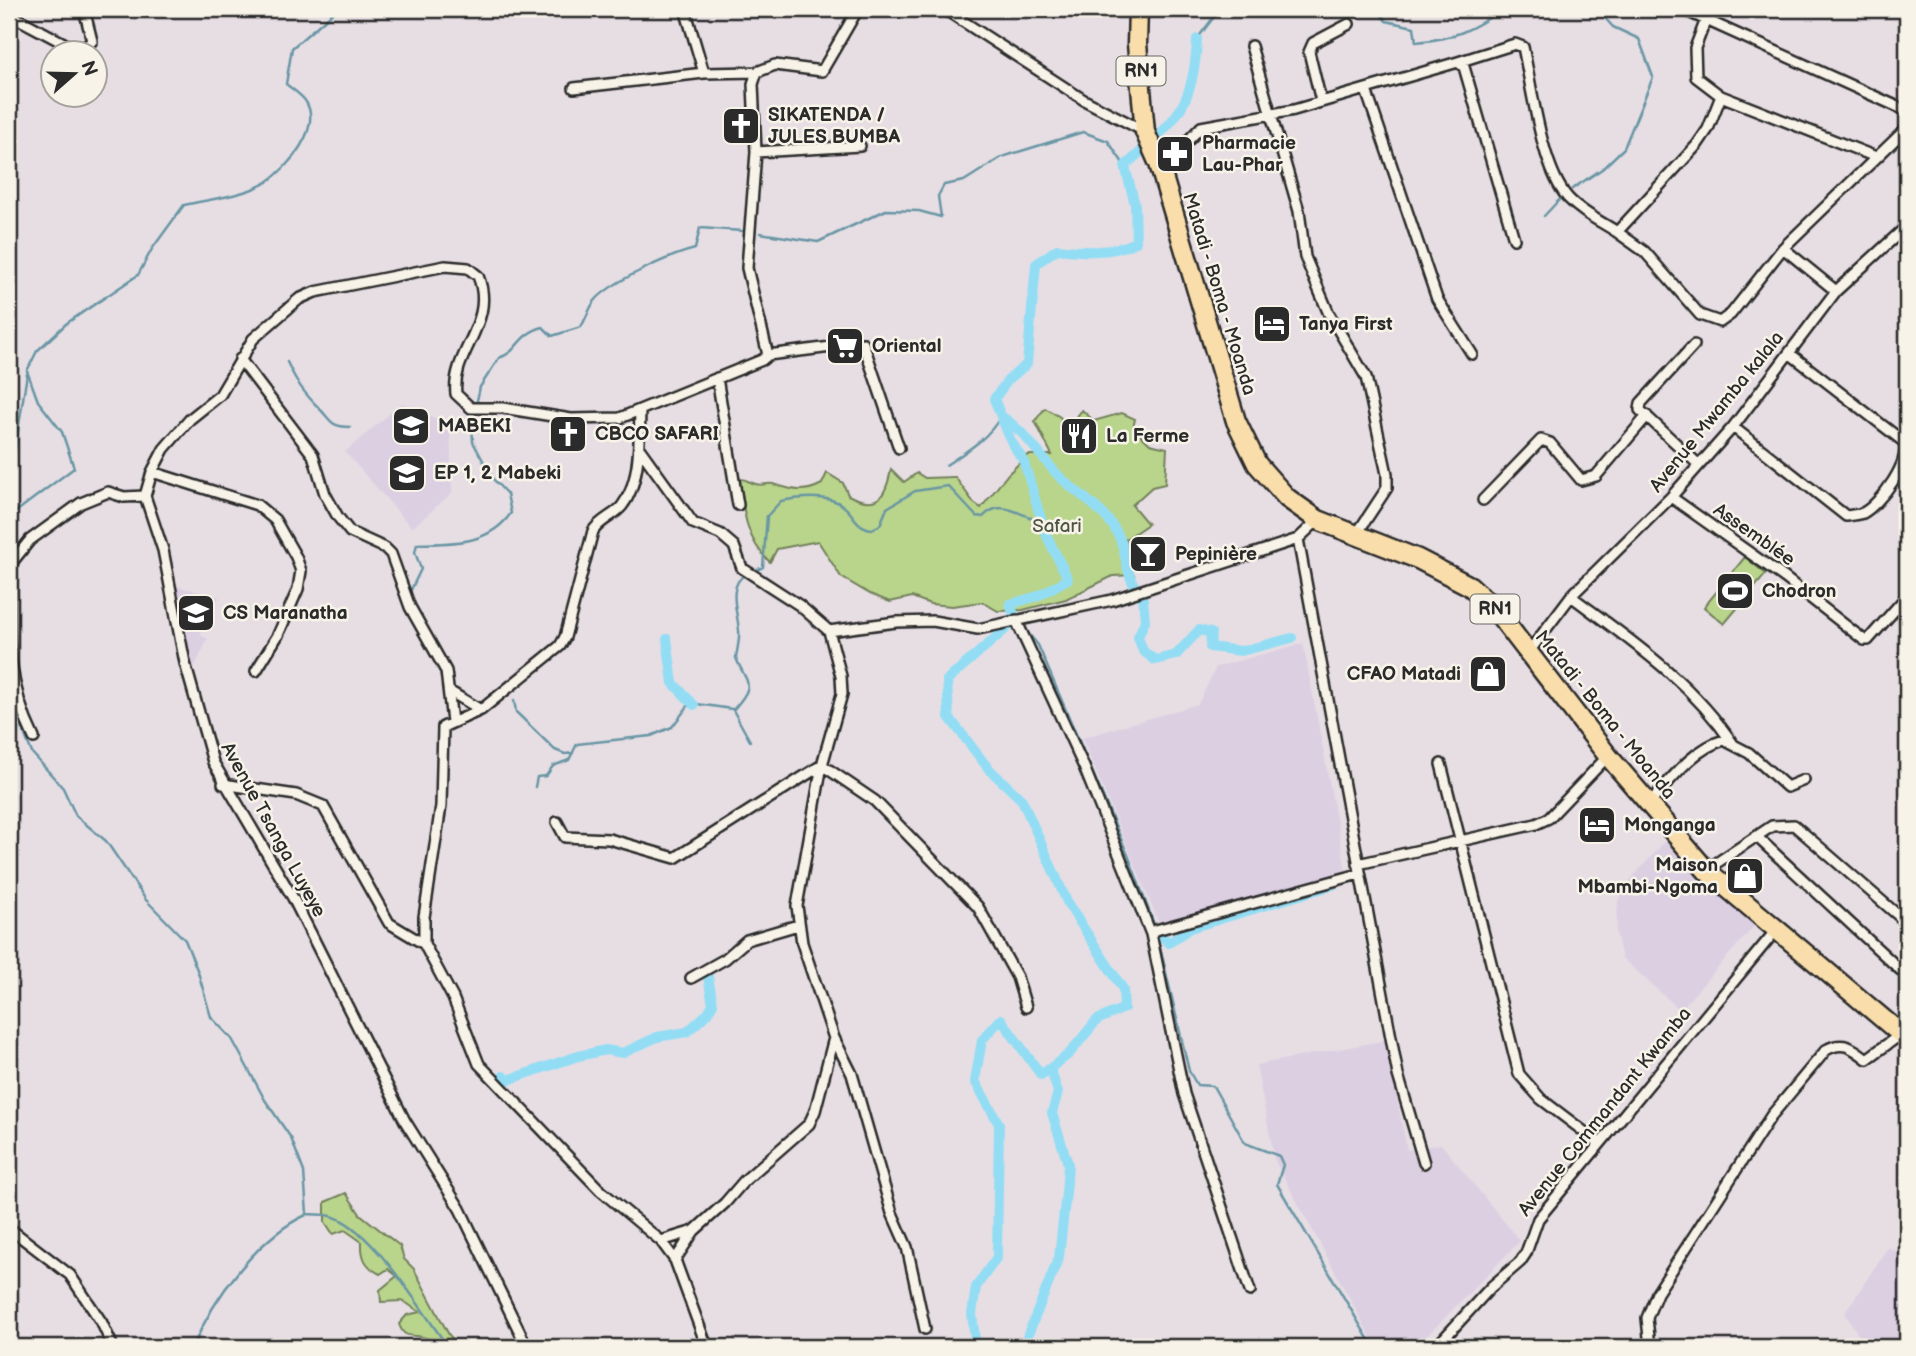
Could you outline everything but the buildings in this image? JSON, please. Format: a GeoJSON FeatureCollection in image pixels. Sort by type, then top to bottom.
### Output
{"type":"FeatureCollection","features":[{"type":"Feature","properties":{"kind":"highway","name":"Matadi - Boma - Moanda"},"geometry":{"type":"LineString","coordinates":[[1138,9],[1138,44],[1146,132],[1160,168],[1236,421],[1257,464],[1287,498],[1318,520],[1418,559],[1470,586],[1494,608],[1608,756],[1706,870],[1906,1034]]}},
{"type":"Feature","properties":{"kind":"street"},"geometry":{"type":"LineString","coordinates":[[9,14],[74,48],[83,49],[92,41],[84,9]]}},
{"type":"Feature","properties":{"kind":"street"},"geometry":{"type":"LineString","coordinates":[[685,9],[704,73]]}},
{"type":"Feature","properties":{"kind":"street"},"geometry":{"type":"LineString","coordinates":[[575,88],[704,73],[757,72],[775,65],[822,71],[858,9]]}},
{"type":"Feature","properties":{"kind":"street"},"geometry":{"type":"LineString","coordinates":[[944,9],[961,13],[1084,100],[1146,132]]}},
{"type":"Feature","properties":{"kind":"street"},"geometry":{"type":"LineString","coordinates":[[1682,9],[1707,13],[1907,111]]}},
{"type":"Feature","properties":{"kind":"street"},"geometry":{"type":"LineString","coordinates":[[1707,13],[1695,48],[1696,77],[1721,96],[1877,157]]}},
{"type":"Feature","properties":{"kind":"street"},"geometry":{"type":"LineString","coordinates":[[1321,101],[1309,52],[1313,43],[1349,24]]}},
{"type":"Feature","properties":{"kind":"street"},"geometry":{"type":"LineString","coordinates":[[1160,168],[1201,127],[1270,114],[1366,90],[1515,44],[1523,47],[1540,130],[1557,180],[1566,196],[1583,212],[1645,253],[1700,315],[1720,322],[1731,314],[1783,248],[1907,128]]}},
{"type":"Feature","properties":{"kind":"street"},"geometry":{"type":"LineString","coordinates":[[1251,46],[1299,211],[1305,257],[1329,314],[1366,377],[1373,403],[1387,488],[1356,535]]}},
{"type":"Feature","properties":{"kind":"street"},"geometry":{"type":"LineString","coordinates":[[1458,62],[1464,67],[1514,239]]}},
{"type":"Feature","properties":{"kind":"street"},"geometry":{"type":"LineString","coordinates":[[757,72],[753,84],[756,152],[747,268],[768,355]]}},
{"type":"Feature","properties":{"kind":"street"},"geometry":{"type":"LineString","coordinates":[[1366,90],[1437,299],[1472,355]]}},
{"type":"Feature","properties":{"kind":"street"},"geometry":{"type":"LineString","coordinates":[[1617,232],[1697,145],[1708,129],[1721,96]]}},
{"type":"Feature","properties":{"kind":"street"},"geometry":{"type":"LineString","coordinates":[[756,152],[860,146]]}},
{"type":"Feature","properties":{"kind":"street","name":"Avenue Mwamba kalala"},"geometry":{"type":"LineString","coordinates":[[1528,653],[1571,596],[1671,497],[1732,427],[1836,291],[1907,226]]}},
{"type":"Feature","properties":{"kind":"street"},"geometry":{"type":"LineString","coordinates":[[1783,248],[1836,291]]}},
{"type":"Feature","properties":{"kind":"street"},"geometry":{"type":"LineString","coordinates":[[34,738],[14,688],[9,654],[9,566],[30,540],[81,503],[107,492],[124,497],[145,496],[152,472],[174,436],[220,395],[253,339],[299,299],[315,292],[445,266],[467,268],[478,276],[484,302],[475,335],[454,383],[456,394],[462,403],[471,408],[503,408],[593,420],[620,418],[768,355],[863,343],[899,448]]}},
{"type":"Feature","properties":{"kind":"street"},"geometry":{"type":"LineString","coordinates":[[1694,345],[1641,402],[1640,410],[1699,465]]}},
{"type":"Feature","properties":{"kind":"street"},"geometry":{"type":"LineString","coordinates":[[1732,427],[1846,516],[1861,514],[1871,508],[1906,464],[1907,450],[1904,442],[1789,353]]}},
{"type":"Feature","properties":{"kind":"street"},"geometry":{"type":"LineString","coordinates":[[240,359],[315,458],[325,494],[338,517],[350,532],[385,548],[391,554],[410,607],[446,671],[452,722]]}},
{"type":"Feature","properties":{"kind":"street"},"geometry":{"type":"LineString","coordinates":[[717,378],[738,505]]}},
{"type":"Feature","properties":{"kind":"street"},"geometry":{"type":"LineString","coordinates":[[640,410],[639,448],[623,505],[599,522],[593,531],[565,637],[560,646],[481,710],[443,727],[441,806],[424,917],[424,944],[453,998],[479,1064],[600,1190],[662,1241],[674,1260],[707,1347]]}},
{"type":"Feature","properties":{"kind":"street"},"geometry":{"type":"LineString","coordinates":[[1483,500],[1541,440],[1550,443],[1581,480],[1596,476],[1647,416]]}},
{"type":"Feature","properties":{"kind":"street"},"geometry":{"type":"LineString","coordinates":[[639,448],[692,523],[720,534],[734,546],[743,568],[799,605],[829,631],[841,676],[842,694],[822,765],[797,906],[798,925],[834,1038],[852,1074],[892,1213],[907,1247],[925,1329]]}},
{"type":"Feature","properties":{"kind":"street"},"geometry":{"type":"LineString","coordinates":[[152,472],[257,505],[275,520],[296,557],[301,571],[298,589],[278,635],[256,671]]}},
{"type":"Feature","properties":{"kind":"street","name":"Avenue Tsanga Luyeye"},"geometry":{"type":"LineString","coordinates":[[145,496],[163,550],[185,663],[204,739],[223,784],[293,898],[405,1121],[460,1209],[527,1347]]}},
{"type":"Feature","properties":{"kind":"street","name":"Assemblée"},"geometry":{"type":"LineString","coordinates":[[1671,497],[1785,578],[1864,640],[1868,640],[1907,596]]}},
{"type":"Feature","properties":{"kind":"street"},"geometry":{"type":"LineString","coordinates":[[829,631],[920,622],[978,629],[1112,600],[1297,539],[1318,520]]}},
{"type":"Feature","properties":{"kind":"street"},"geometry":{"type":"LineString","coordinates":[[1297,539],[1398,1075],[1424,1163]]}},
{"type":"Feature","properties":{"kind":"street"},"geometry":{"type":"LineString","coordinates":[[1571,596],[1687,686],[1712,712],[1733,744]]}},
{"type":"Feature","properties":{"kind":"street"},"geometry":{"type":"LineString","coordinates":[[1016,620],[1084,767],[1151,934],[1184,1094],[1251,1291]]}},
{"type":"Feature","properties":{"kind":"street"},"geometry":{"type":"LineString","coordinates":[[449,691],[481,710]]}},
{"type":"Feature","properties":{"kind":"street"},"geometry":{"type":"LineString","coordinates":[[1649,804],[1686,763],[1701,751],[1724,740],[1749,753],[1787,787],[1804,780]]}},
{"type":"Feature","properties":{"kind":"street"},"geometry":{"type":"LineString","coordinates":[[1151,934],[1156,930],[1358,869],[1536,824],[1549,817],[1608,756]]}},
{"type":"Feature","properties":{"kind":"street"},"geometry":{"type":"LineString","coordinates":[[1441,764],[1519,1074],[1541,1099],[1599,1143]]}},
{"type":"Feature","properties":{"kind":"street"},"geometry":{"type":"LineString","coordinates":[[557,822],[565,837],[609,839],[675,858],[822,765]]}},
{"type":"Feature","properties":{"kind":"street"},"geometry":{"type":"LineString","coordinates":[[822,765],[875,801],[978,907],[1017,977],[1026,1007]]}},
{"type":"Feature","properties":{"kind":"street"},"geometry":{"type":"LineString","coordinates":[[223,784],[296,795],[323,806],[389,923],[424,944]]}},
{"type":"Feature","properties":{"kind":"street"},"geometry":{"type":"LineString","coordinates":[[1706,870],[1772,826],[1794,825],[1907,923]]}},
{"type":"Feature","properties":{"kind":"street"},"geometry":{"type":"LineString","coordinates":[[1757,837],[1907,976]]}},
{"type":"Feature","properties":{"kind":"street"},"geometry":{"type":"LineString","coordinates":[[691,978],[725,959],[747,940],[798,925]]}},
{"type":"Feature","properties":{"kind":"street","name":"Avenue Commandant Kwamba"},"geometry":{"type":"LineString","coordinates":[[1436,1347],[1491,1287],[1520,1262],[1527,1253],[1538,1219],[1777,929]]}},
{"type":"Feature","properties":{"kind":"street"},"geometry":{"type":"LineString","coordinates":[[1650,1347],[1647,1318],[1657,1293],[1771,1116],[1826,1049],[1836,1044],[1844,1044],[1867,1059],[1906,1034]]}},
{"type":"Feature","properties":{"kind":"street"},"geometry":{"type":"LineString","coordinates":[[674,1260],[694,1231],[725,1203],[744,1181],[809,1124],[834,1038]]}},
{"type":"Feature","properties":{"kind":"street"},"geometry":{"type":"LineString","coordinates":[[9,1228],[69,1275],[102,1323],[113,1347]]}},
{"type":"Feature","properties":{"kind":"street"},"geometry":{"type":"LineString","coordinates":[[662,1241],[694,1231]]}},
{"type":"Feature","properties":{"kind":"shaded area","name":"EP 1, 2 Mabeki"},"geometry":{"type":"Polygon","coordinates":[[[402,403],[450,425],[452,493],[412,528],[345,452],[402,403]]]}},
{"type":"Feature","properties":{"kind":"shaded area","name":"CS Maranatha"},"geometry":{"type":"Polygon","coordinates":[[[176,586],[219,597],[200,635],[208,639],[195,666],[185,663],[180,635],[188,631],[185,630],[176,586]]]}},
{"type":"Feature","properties":{"kind":"shaded area"},"geometry":{"type":"Polygon","coordinates":[[[1303,643],[1346,871],[1159,923],[1082,738],[1198,704],[1216,667],[1303,643]]]}},
{"type":"Feature","properties":{"kind":"shaded area"},"geometry":{"type":"Polygon","coordinates":[[[1667,839],[1759,921],[1680,1010],[1622,958],[1616,933],[1618,902],[1623,888],[1667,839]]]}},
{"type":"Feature","properties":{"kind":"shaded area"},"geometry":{"type":"Polygon","coordinates":[[[1386,1040],[1407,1150],[1441,1144],[1520,1241],[1416,1347],[1376,1347],[1275,1161],[1256,1065],[1386,1040]]]}},
{"type":"Feature","properties":{"kind":"shaded area"},"geometry":{"type":"Polygon","coordinates":[[[1888,1247],[1907,1257],[1907,1347],[1866,1347],[1845,1313],[1888,1247]]]}},
{"type":"Feature","properties":{"kind":"green space","name":"Safari"},"geometry":{"type":"Polygon","coordinates":[[[1045,408],[1060,417],[1067,428],[1082,410],[1094,421],[1122,413],[1135,419],[1133,428],[1150,444],[1167,448],[1165,484],[1152,487],[1132,505],[1148,524],[1126,539],[1129,563],[1134,575],[1113,576],[1066,599],[1023,610],[998,611],[982,602],[952,606],[930,604],[912,597],[890,602],[841,577],[818,541],[777,549],[770,562],[751,535],[744,513],[740,479],[758,485],[773,484],[803,490],[822,484],[827,473],[843,483],[848,495],[873,501],[883,493],[891,469],[904,482],[917,473],[925,478],[955,477],[974,503],[981,508],[1008,474],[1028,455],[1052,455],[1035,421],[1045,408]]]}},
{"type":"Feature","properties":{"kind":"green space","name":"Chodron"},"geometry":{"type":"Polygon","coordinates":[[[1745,557],[1766,574],[1724,624],[1704,607],[1745,557]]]}},
{"type":"Feature","properties":{"kind":"green space"},"geometry":{"type":"Polygon","coordinates":[[[346,1193],[360,1214],[400,1246],[404,1259],[414,1269],[449,1335],[461,1347],[447,1346],[403,1332],[399,1324],[407,1315],[420,1312],[403,1301],[381,1302],[380,1290],[397,1276],[388,1269],[380,1274],[371,1268],[362,1253],[362,1242],[345,1230],[333,1234],[325,1222],[325,1202],[346,1193]]]}},
{"type":"Feature","properties":{"kind":"waterway"},"geometry":{"type":"LineString","coordinates":[[9,517],[74,468],[62,432],[38,401],[27,371],[37,351],[67,323],[138,275],[152,249],[184,205],[258,187],[275,176],[293,157],[306,135],[310,112],[306,102],[286,84],[292,48],[337,9]]}},
{"type":"Feature","properties":{"kind":"waterway"},"geometry":{"type":"LineString","coordinates":[[1197,39],[1220,9]]}},
{"type":"Feature","properties":{"kind":"waterway"},"geometry":{"type":"LineString","coordinates":[[1378,9],[1386,21],[1414,27],[1416,42],[1441,39],[1462,32],[1503,9]]}},
{"type":"Feature","properties":{"kind":"waterway"},"geometry":{"type":"LineString","coordinates":[[1572,189],[1602,169],[1624,148],[1653,77],[1639,39],[1613,27],[1597,9]]}},
{"type":"Feature","properties":{"kind":"waterway"},"geometry":{"type":"LineString","coordinates":[[976,1347],[972,1314],[976,1287],[997,1257],[999,1124],[975,1081],[982,1040],[1001,1019],[1041,1075],[1069,1054],[1097,1020],[1124,1008],[1123,989],[1068,904],[1022,800],[988,768],[949,717],[947,680],[1016,620],[1010,604],[1038,596],[1068,579],[1045,532],[1024,462],[1011,441],[994,399],[1008,380],[1027,364],[1036,264],[1057,249],[1108,250],[1136,242],[1135,205],[1125,166],[1169,125],[1186,99],[1195,63],[1197,39]]}},
{"type":"Feature","properties":{"kind":"waterway"},"geometry":{"type":"LineString","coordinates":[[760,233],[818,242],[886,210],[919,211],[941,217],[938,196],[944,185],[964,181],[1002,157],[1083,132],[1108,141],[1125,166]]}},
{"type":"Feature","properties":{"kind":"waterway"},"geometry":{"type":"LineString","coordinates":[[1544,216],[1559,200]]}},
{"type":"Feature","properties":{"kind":"waterway"},"geometry":{"type":"LineString","coordinates":[[476,405],[480,387],[499,358],[511,352],[534,330],[543,327],[552,336],[581,327],[594,302],[613,286],[656,263],[695,249],[700,228],[742,231]]}},
{"type":"Feature","properties":{"kind":"waterway"},"geometry":{"type":"LineString","coordinates":[[287,362],[301,387],[329,419],[338,426],[350,427]]}},
{"type":"Feature","properties":{"kind":"waterway"},"geometry":{"type":"LineString","coordinates":[[9,488],[27,374]]}},
{"type":"Feature","properties":{"kind":"waterway"},"geometry":{"type":"LineString","coordinates":[[946,465],[983,438],[1001,416]]}},
{"type":"Feature","properties":{"kind":"waterway"},"geometry":{"type":"LineString","coordinates":[[1001,416],[1024,436],[1065,482],[1108,520],[1120,539],[1134,585]]}},
{"type":"Feature","properties":{"kind":"waterway"},"geometry":{"type":"LineString","coordinates":[[409,594],[421,569],[415,552],[417,544],[457,542],[481,537],[492,531],[511,513],[507,494],[493,479],[473,442],[472,423]]}},
{"type":"Feature","properties":{"kind":"waterway"},"geometry":{"type":"LineString","coordinates":[[752,572],[763,567],[767,516],[781,501],[829,499],[842,505],[862,526],[872,529],[880,525],[887,508],[915,491],[948,486],[976,516],[983,517],[990,511],[1004,508],[1043,522]]}},
{"type":"Feature","properties":{"kind":"waterway"},"geometry":{"type":"LineString","coordinates":[[746,574],[736,585],[735,592],[739,634],[736,658],[748,684],[745,694],[733,710],[750,741]]}},
{"type":"Feature","properties":{"kind":"waterway"},"geometry":{"type":"LineString","coordinates":[[1143,599],[1145,621],[1138,637],[1143,651],[1155,660],[1176,655],[1199,630],[1211,633],[1210,647],[1241,651],[1292,638]]}},
{"type":"Feature","properties":{"kind":"waterway"},"geometry":{"type":"LineString","coordinates":[[1023,627],[1038,645],[1128,855],[1155,927]]}},
{"type":"Feature","properties":{"kind":"waterway"},"geometry":{"type":"LineString","coordinates":[[667,639],[673,683],[694,705]]}},
{"type":"Feature","properties":{"kind":"waterway"},"geometry":{"type":"LineString","coordinates":[[9,695],[32,753],[63,788],[76,816],[106,841],[146,900],[185,940],[211,1017],[232,1039],[265,1100],[291,1138],[304,1172],[307,1214],[334,1217],[365,1238],[397,1274],[448,1347]]}},
{"type":"Feature","properties":{"kind":"waterway"},"geometry":{"type":"LineString","coordinates":[[514,700],[516,712],[555,750],[565,754],[573,753]]}},
{"type":"Feature","properties":{"kind":"waterway"},"geometry":{"type":"LineString","coordinates":[[535,787],[537,777],[546,776],[553,766],[569,760],[577,744],[651,736],[672,727],[688,706],[697,704],[732,709]]}},
{"type":"Feature","properties":{"kind":"waterway"},"geometry":{"type":"LineString","coordinates":[[1156,930],[1169,943],[1190,928],[1333,885]]}},
{"type":"Feature","properties":{"kind":"waterway"},"geometry":{"type":"LineString","coordinates":[[1157,934],[1189,1071],[1197,1085],[1213,1086],[1245,1143],[1279,1156],[1283,1165],[1277,1184],[1373,1347]]}},
{"type":"Feature","properties":{"kind":"waterway"},"geometry":{"type":"LineString","coordinates":[[503,1076],[508,1080],[578,1056],[606,1050],[623,1053],[657,1037],[687,1032],[707,1014],[713,1004],[708,977]]}},
{"type":"Feature","properties":{"kind":"waterway"},"geometry":{"type":"LineString","coordinates":[[1023,1347],[1059,1257],[1066,1193],[1068,1164],[1052,1113],[1058,1092],[1050,1068]]}},
{"type":"Feature","properties":{"kind":"waterway"},"geometry":{"type":"LineString","coordinates":[[193,1347],[212,1309],[239,1271],[271,1238],[306,1215]]}},
{"type":"Feature","properties":{"kind":"place","name":"SIKATENDA / JULES BUMBA"},"geometry":{"type":"Point","coordinates":[741,126]}},
{"type":"Feature","properties":{"kind":"place","name":"Pharmacie Lau-Phar"},"geometry":{"type":"Point","coordinates":[1175,154]}},
{"type":"Feature","properties":{"kind":"place","name":"Tanya First"},"geometry":{"type":"Point","coordinates":[1272,324]}},
{"type":"Feature","properties":{"kind":"place","name":"Oriental"},"geometry":{"type":"Point","coordinates":[845,346]}},
{"type":"Feature","properties":{"kind":"place","name":"MABEKI"},"geometry":{"type":"Point","coordinates":[411,426]}},
{"type":"Feature","properties":{"kind":"place","name":"CBCO SAFARI"},"geometry":{"type":"Point","coordinates":[568,434]}},
{"type":"Feature","properties":{"kind":"place","name":"La Ferme"},"geometry":{"type":"Point","coordinates":[1079,436]}},
{"type":"Feature","properties":{"kind":"place","name":"EP 1, 2 Mabeki"},"geometry":{"type":"Point","coordinates":[407,473]}},
{"type":"Feature","properties":{"kind":"place","name":"Pepinière"},"geometry":{"type":"Point","coordinates":[1148,554]}},
{"type":"Feature","properties":{"kind":"place","name":"Chodron"},"geometry":{"type":"Point","coordinates":[1735,591]}},
{"type":"Feature","properties":{"kind":"place","name":"CS Maranatha"},"geometry":{"type":"Point","coordinates":[196,613]}},
{"type":"Feature","properties":{"kind":"place","name":"CFAO Matadi"},"geometry":{"type":"Point","coordinates":[1488,674]}},
{"type":"Feature","properties":{"kind":"place","name":"Monganga"},"geometry":{"type":"Point","coordinates":[1597,825]}},
{"type":"Feature","properties":{"kind":"place","name":"Maison Mbambi-Ngoma"},"geometry":{"type":"Point","coordinates":[1745,876]}}]}
